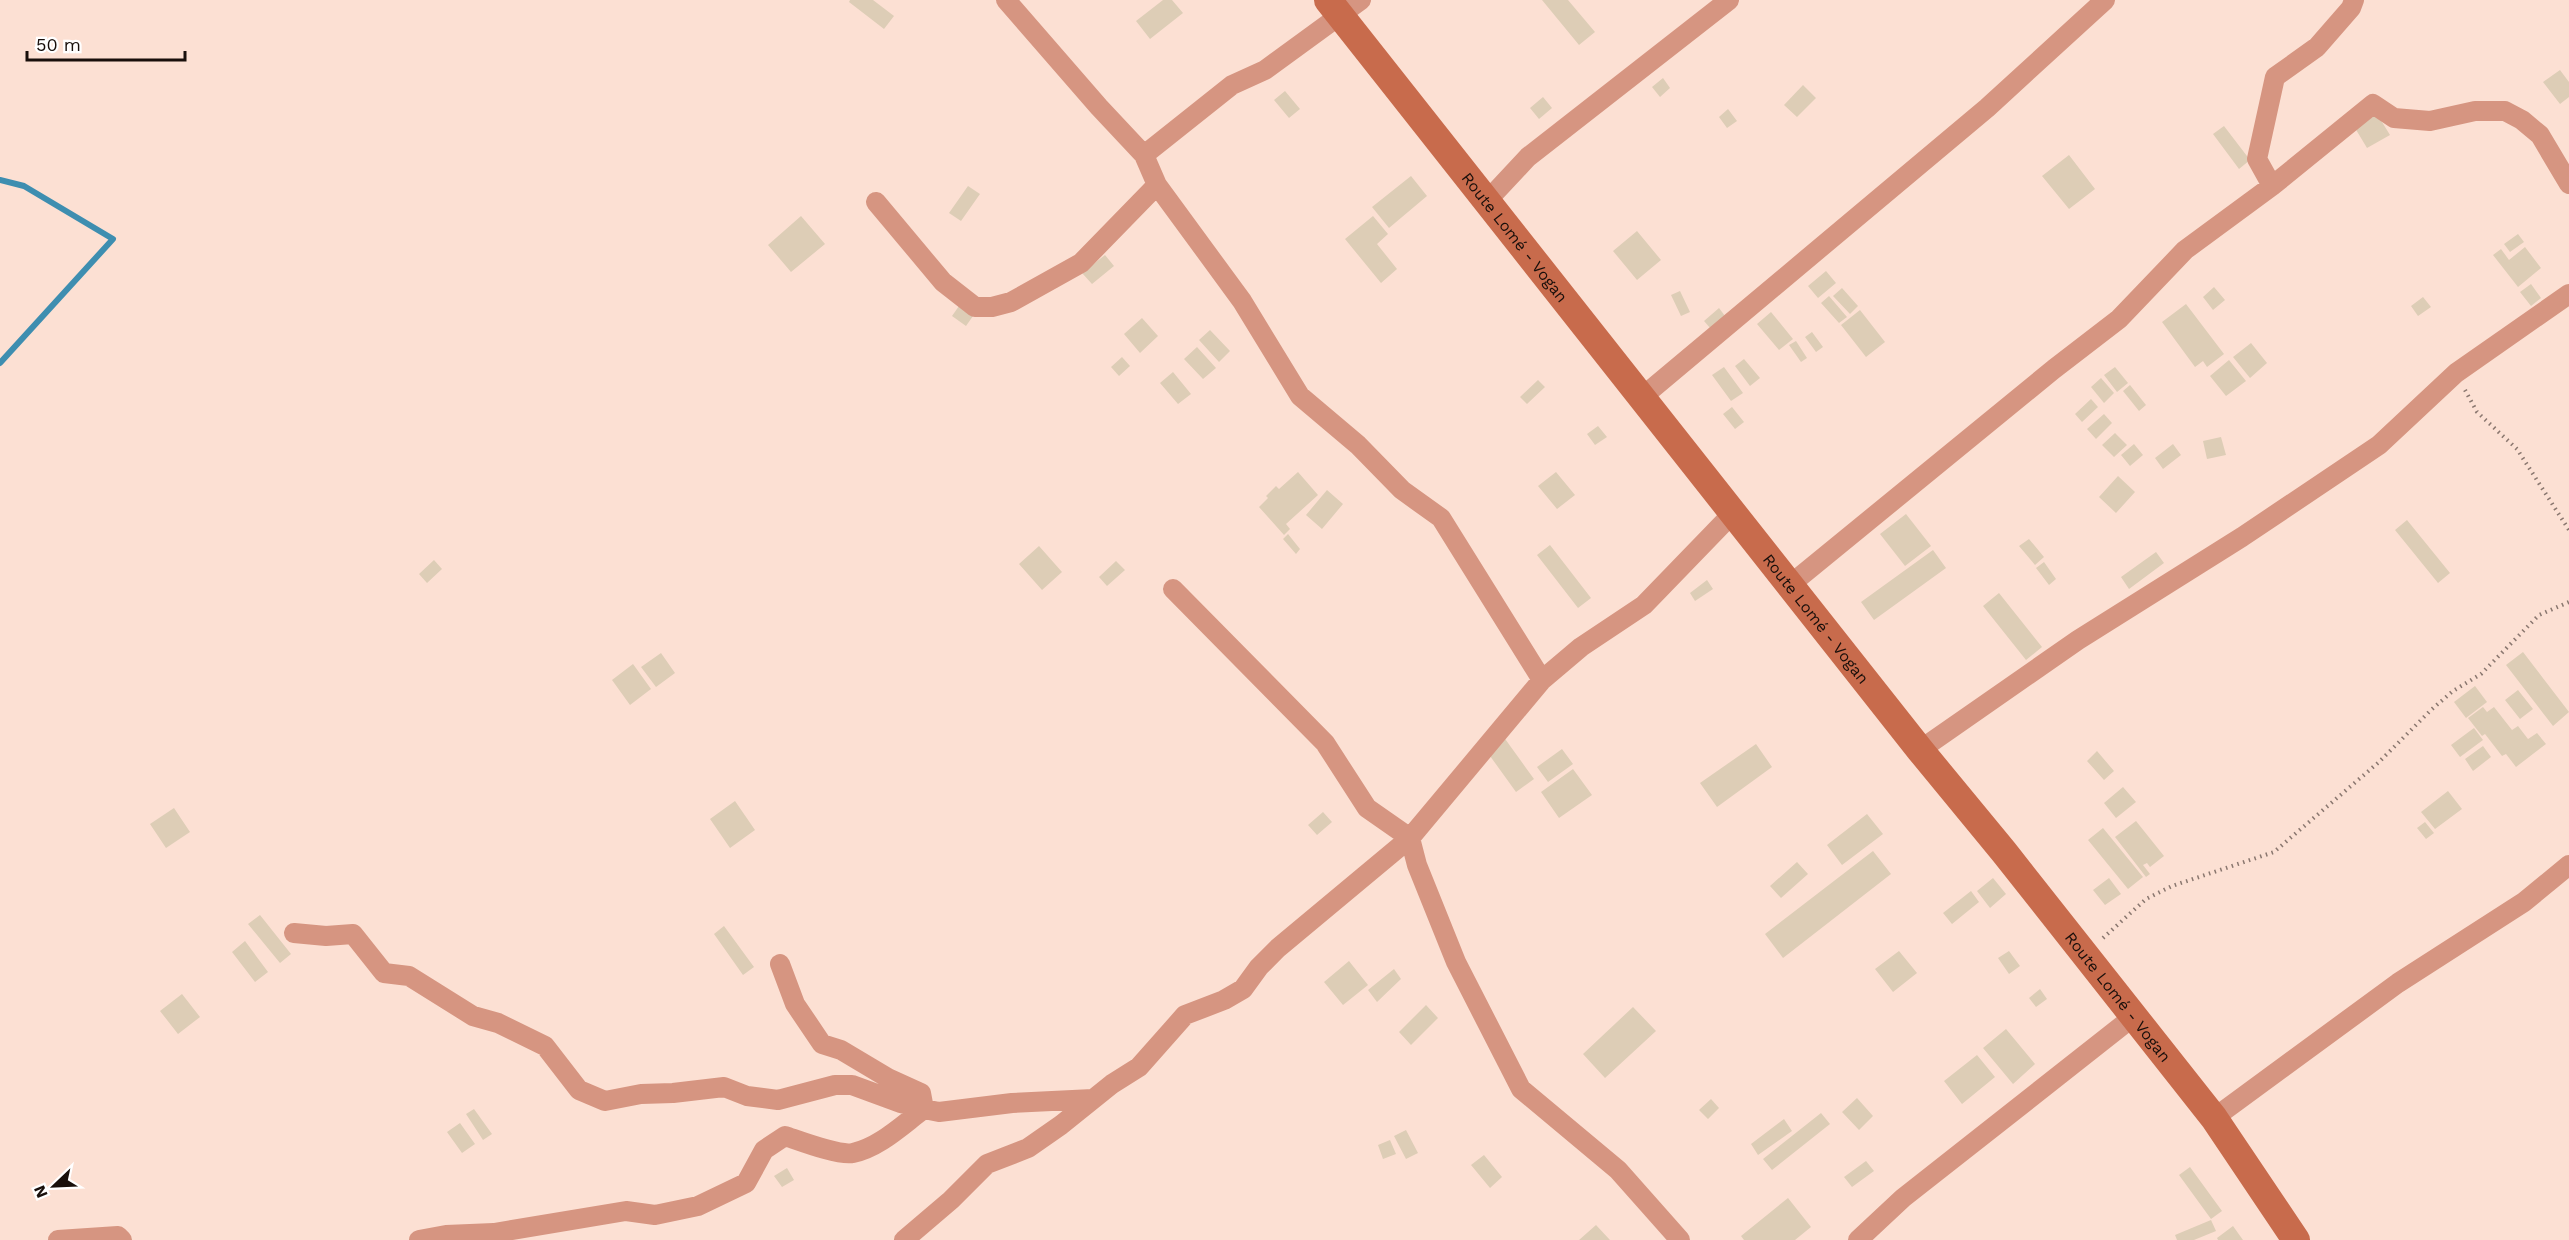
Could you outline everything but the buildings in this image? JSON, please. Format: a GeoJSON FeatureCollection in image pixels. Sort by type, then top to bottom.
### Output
{"type":"FeatureCollection","features":[{"type":"Feature","properties":{"kind":"main road","name":"Route Lomé - Vogan"},"geometry":{"type":"LineString","coordinates":[[1344,5],[1486,201],[2214,1118],[2296,1240]]}},
{"type":"Feature","properties":{"kind":"street"},"geometry":{"type":"LineString","coordinates":[[1006,0],[1098,107],[1144,155],[1157,185],[1242,301],[1300,396],[1358,445],[1402,490],[1441,518],[1542,680]]}},
{"type":"Feature","properties":{"kind":"street"},"geometry":{"type":"LineString","coordinates":[[1486,201],[1528,157],[1729,0]]}},
{"type":"Feature","properties":{"kind":"street"},"geometry":{"type":"LineString","coordinates":[[1641,398],[1987,108],[2105,0]]}},
{"type":"Feature","properties":{"kind":"street"},"geometry":{"type":"LineString","coordinates":[[2272,186],[2258,159],[2275,77],[2317,47],[2351,8],[2354,0]]}},
{"type":"Feature","properties":{"kind":"street"},"geometry":{"type":"LineString","coordinates":[[1144,155],[1232,85],[1265,70],[1344,5]]}},
{"type":"Feature","properties":{"kind":"street"},"geometry":{"type":"LineString","coordinates":[[1791,584],[2054,369],[2119,319],[2186,250],[2272,186],[2373,104],[2394,117],[2430,121],[2475,111],[2505,111],[2522,120],[2540,135],[2569,184]]}},
{"type":"Feature","properties":{"kind":"street"},"geometry":{"type":"LineString","coordinates":[[876,202],[943,282],[975,307],[992,307],[1011,302],[1081,263],[1157,185]]}},
{"type":"Feature","properties":{"kind":"street"},"geometry":{"type":"LineString","coordinates":[[1920,750],[2078,640],[2242,537],[2379,445],[2456,373],[2569,294]]}},
{"type":"Feature","properties":{"kind":"street"},"geometry":{"type":"LineString","coordinates":[[904,1240],[951,1200],[987,1164],[1028,1148],[1139,1067],[1185,1015],[1224,1000],[1243,989],[1259,967],[1278,948],[1410,838],[1542,680],[1581,647],[1644,605],[1733,513]]}},
{"type":"Feature","properties":{"kind":"street"},"geometry":{"type":"LineString","coordinates":[[1173,589],[1325,743],[1367,808],[1410,838],[1417,865],[1456,962],[1521,1089],[1618,1170],[1680,1240]]}},
{"type":"Feature","properties":{"kind":"street"},"geometry":{"type":"LineString","coordinates":[[2214,1118],[2398,983],[2524,902],[2569,865]]}},
{"type":"Feature","properties":{"kind":"street"},"geometry":{"type":"LineString","coordinates":[[294,933],[326,936],[353,934],[384,973],[409,976],[473,1016],[498,1023],[545,1046],[579,1090],[605,1101],[642,1094],[724,1087],[747,1096],[778,1100],[826,1087],[852,1085],[901,1103],[939,1112],[1012,1103],[1093,1099]]}},
{"type":"Feature","properties":{"kind":"street"},"geometry":{"type":"LineString","coordinates":[[780,964],[795,1004],[822,1044],[841,1050],[888,1078],[921,1093],[924,1108]]}},
{"type":"Feature","properties":{"kind":"street"},"geometry":{"type":"LineString","coordinates":[[1858,1240],[1903,1198],[2133,1017]]}},
{"type":"Feature","properties":{"kind":"street"},"geometry":{"type":"LineString","coordinates":[[419,1240],[446,1235],[494,1233],[626,1211],[655,1215],[698,1206],[746,1183],[764,1150],[785,1136],[817,1147],[851,1153],[885,1139],[924,1108]]}},
{"type":"Feature","properties":{"kind":"street"},"geometry":{"type":"LineString","coordinates":[[58,1240],[118,1236],[122,1240]]}},
{"type":"Feature","properties":{"kind":"path"},"geometry":{"type":"LineString","coordinates":[[2456,373],[2477,412],[2517,449],[2569,530]]}},
{"type":"Feature","properties":{"kind":"path"},"geometry":{"type":"LineString","coordinates":[[2083,952],[2116,929],[2146,899],[2172,886],[2274,852],[2379,762],[2430,710],[2453,691],[2481,674],[2539,615],[2569,602]]}},
{"type":"Feature","properties":{"kind":"waterway"},"geometry":{"type":"LineString","coordinates":[[0,180],[24,186],[113,239],[0,363]]}}]}
